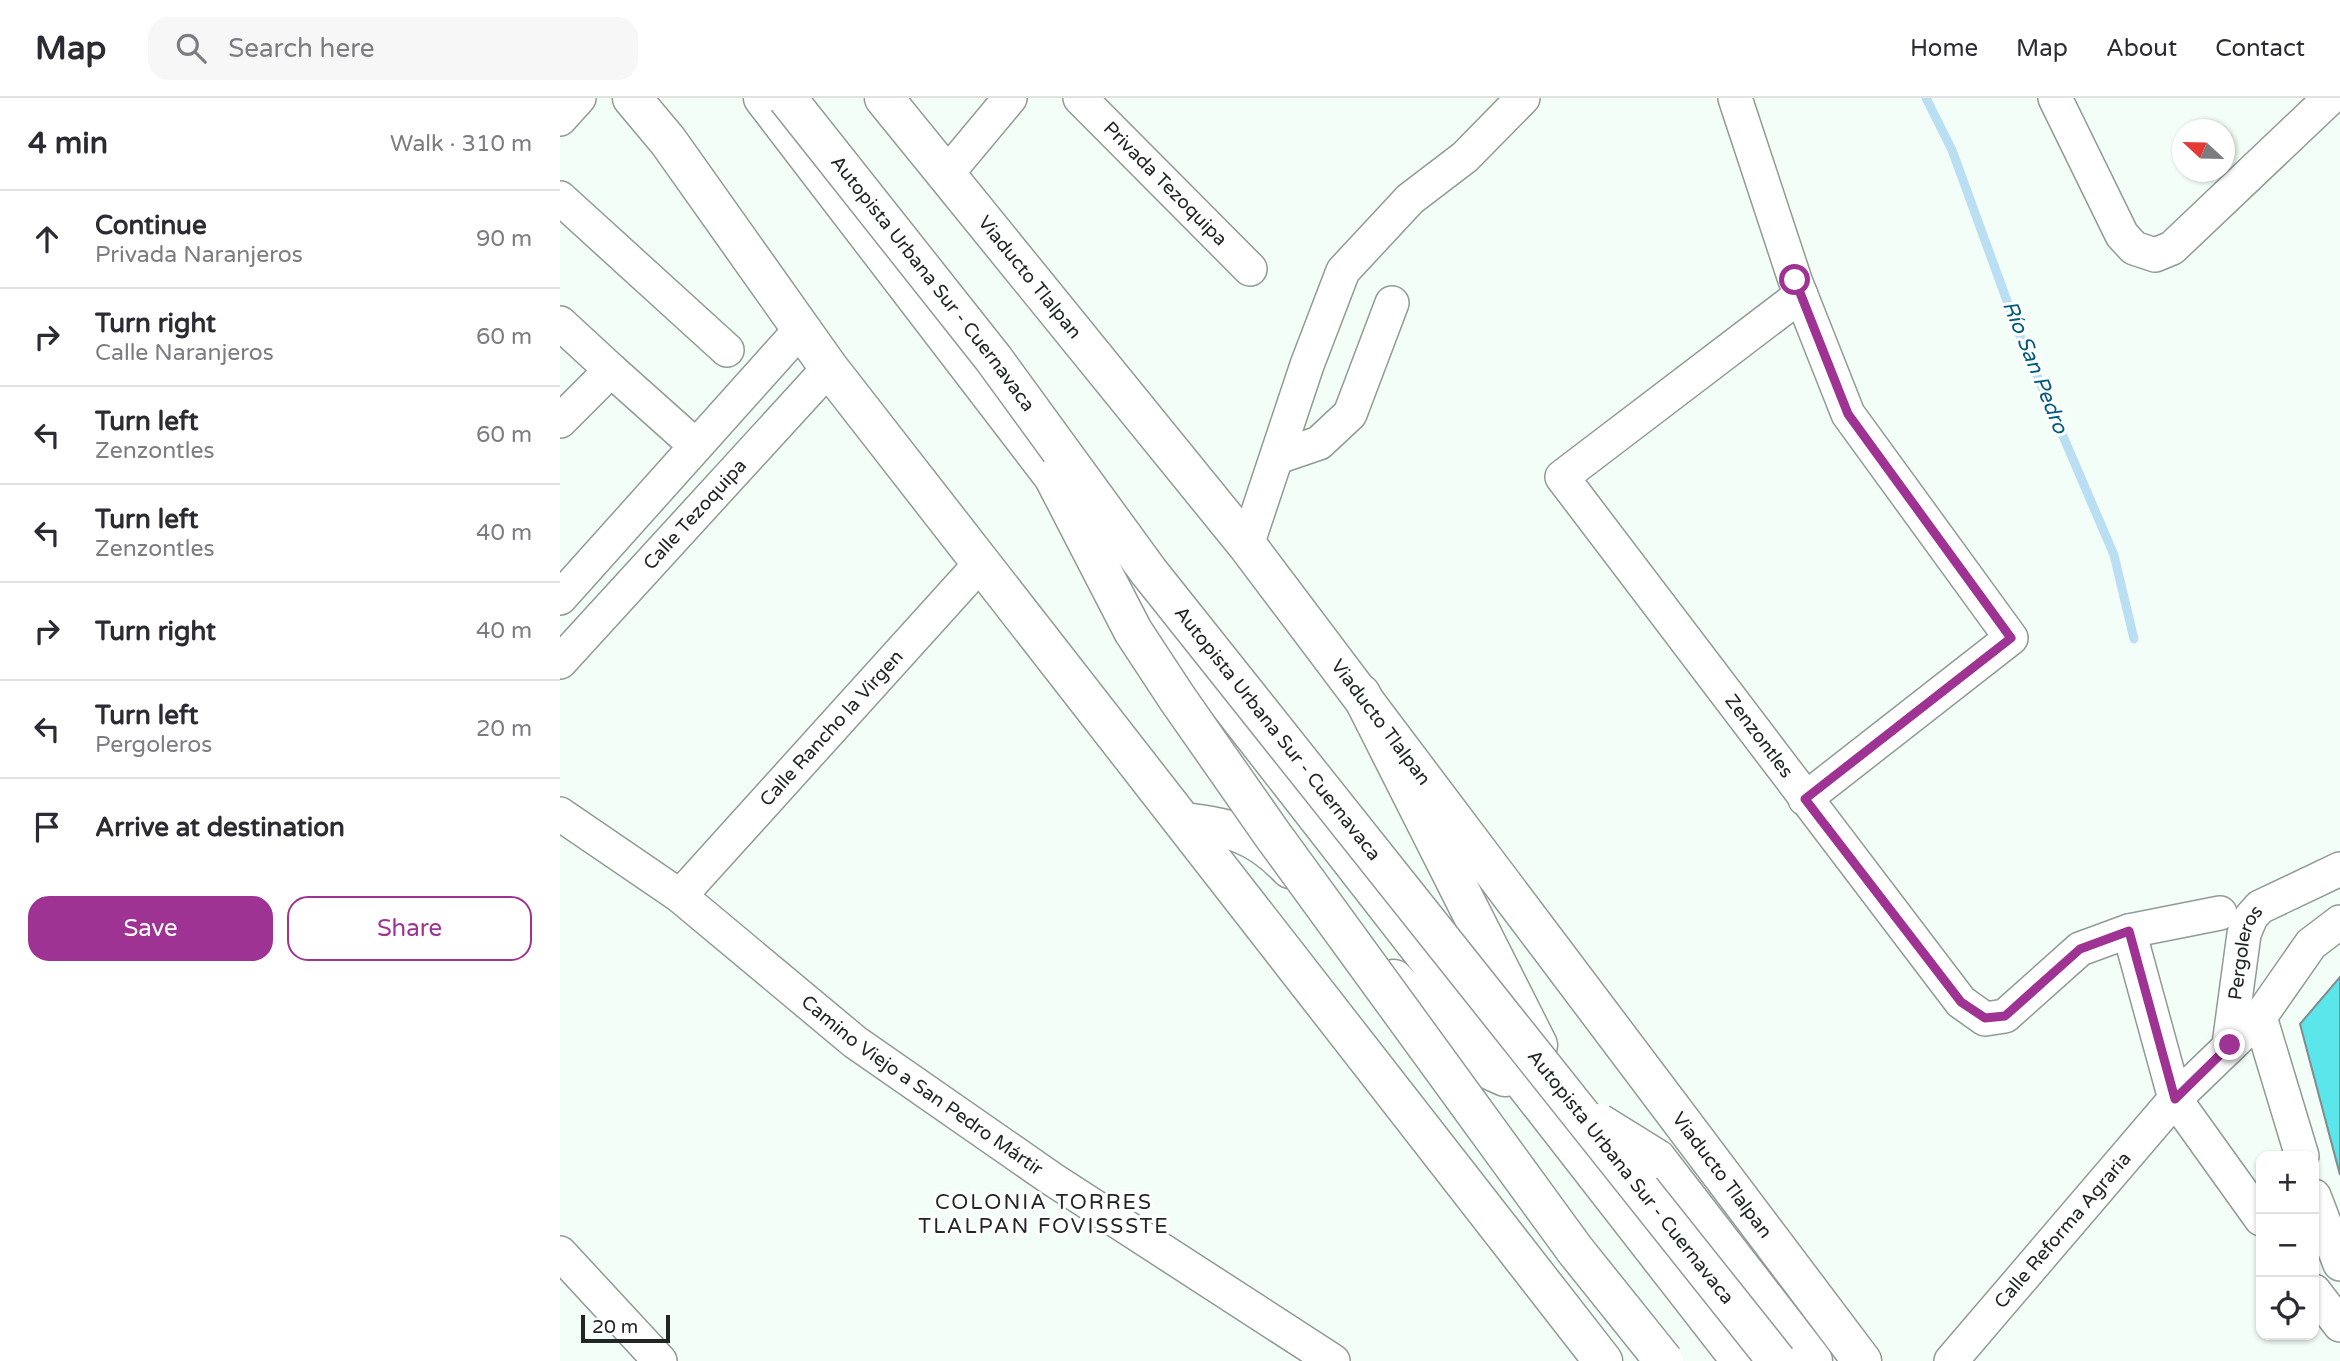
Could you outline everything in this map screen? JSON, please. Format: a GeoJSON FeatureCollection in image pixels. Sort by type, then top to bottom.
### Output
{"type":"FeatureCollection","features":[{"type":"Feature","properties":{"kind":"main road"},"geometry":{"type":"LineString","coordinates":[[632,98],[668,141],[829,368],[1602,1361]]}},
{"type":"Feature","properties":{"kind":"main road"},"geometry":{"type":"LineString","coordinates":[[747,98],[1315,839],[1505,1077],[1722,1361]]}},
{"type":"Feature","properties":{"kind":"main road","name":"Autopista Urbana Sur - Cuernavaca"},"geometry":{"type":"LineString","coordinates":[[763,98],[1054,478],[1741,1361]]}},
{"type":"Feature","properties":{"kind":"main road","name":"Autopista Urbana Sur - Cuernavaca"},"geometry":{"type":"LineString","coordinates":[[788,98],[993,358],[1149,572],[1777,1361]]}},
{"type":"Feature","properties":{"kind":"main road"},"geometry":{"type":"LineString","coordinates":[[809,98],[1344,804],[1538,1045],[1777,1361]]}},
{"type":"Feature","properties":{"kind":"main road","name":"Viaducto Tlalpan"},"geometry":{"type":"LineString","coordinates":[[884,98],[1247,545],[1862,1361]]}},
{"type":"Feature","properties":{"kind":"main road"},"geometry":{"type":"LineString","coordinates":[[1054,478],[1133,631],[1177,698],[1272,834],[1559,1228],[1664,1361]]}},
{"type":"Feature","properties":{"kind":"main road"},"geometry":{"type":"LineString","coordinates":[[1361,694],[1538,1045]]}},
{"type":"Feature","properties":{"kind":"main road"},"geometry":{"type":"LineString","coordinates":[[1184,821],[1226,827],[1251,836],[1275,854],[1458,1047],[1476,1064],[1505,1077]]}},
{"type":"Feature","properties":{"kind":"main road"},"geometry":{"type":"LineString","coordinates":[[1574,1108],[1657,1159],[1813,1361]]}},
{"type":"Feature","properties":{"kind":"street"},"geometry":{"type":"LineString","coordinates":[[560,119],[579,98]]}},
{"type":"Feature","properties":{"kind":"street"},"geometry":{"type":"LineString","coordinates":[[945,176],[1010,98]]}},
{"type":"Feature","properties":{"kind":"street","name":"Privada Tezoquipa"},"geometry":{"type":"LineString","coordinates":[[1080,98],[1250,269]]}},
{"type":"Feature","properties":{"kind":"street"},"geometry":{"type":"LineString","coordinates":[[1247,545],[1307,365],[1343,271],[1410,199],[1465,157],[1523,98]]}},
{"type":"Feature","properties":{"kind":"street"},"geometry":{"type":"LineString","coordinates":[[1735,98],[1801,295],[1848,414],[2011,638],[1805,799]]}},
{"type":"Feature","properties":{"kind":"street"},"geometry":{"type":"LineString","coordinates":[[2055,98],[2122,234],[2134,248],[2155,255],[2172,248],[2330,98]]}},
{"type":"Feature","properties":{"kind":"street"},"geometry":{"type":"LineString","coordinates":[[560,198],[727,351]]}},
{"type":"Feature","properties":{"kind":"street","name":"Zenzontles"},"geometry":{"type":"LineString","coordinates":[[1801,295],[1562,477],[1961,1002],[1985,1018],[2005,1016],[2080,949],[2129,931],[2220,913]]}},
{"type":"Feature","properties":{"kind":"street"},"geometry":{"type":"LineString","coordinates":[[1278,457],[1319,443],[1350,414],[1392,303]]}},
{"type":"Feature","properties":{"kind":"street"},"geometry":{"type":"LineString","coordinates":[[560,323],[696,446]]}},
{"type":"Feature","properties":{"kind":"street"},"geometry":{"type":"LineString","coordinates":[[560,598],[802,329]]}},
{"type":"Feature","properties":{"kind":"street","name":"Calle Tezoquipa"},"geometry":{"type":"LineString","coordinates":[[560,662],[829,368]]}},
{"type":"Feature","properties":{"kind":"street"},"geometry":{"type":"LineString","coordinates":[[560,421],[611,370]]}},
{"type":"Feature","properties":{"kind":"street","name":"Calle Rancho la Virgen"},"geometry":{"type":"LineString","coordinates":[[680,896],[982,562]]}},
{"type":"Feature","properties":{"kind":"street","name":"Camino Viejo a San Pedro Mártir"},"geometry":{"type":"LineString","coordinates":[[560,814],[680,896],[855,1042],[1052,1179],[1334,1361]]}},
{"type":"Feature","properties":{"kind":"street","name":"Pergoleros"},"geometry":{"type":"LineString","coordinates":[[2230,1045],[2244,934],[2251,917],[2260,907],[2340,869]]}},
{"type":"Feature","properties":{"kind":"street","name":"Pergoleros"},"geometry":{"type":"LineString","coordinates":[[2175,1099],[2260,1017],[2311,944],[2340,922]]}},
{"type":"Feature","properties":{"kind":"street"},"geometry":{"type":"LineString","coordinates":[[2129,931],[2175,1099],[2257,1214]]}},
{"type":"Feature","properties":{"kind":"street"},"geometry":{"type":"LineString","coordinates":[[2260,1017],[2300,1151]]}},
{"type":"Feature","properties":{"kind":"street","name":"Calle Reforma Agraria"},"geometry":{"type":"LineString","coordinates":[[1951,1361],[2175,1099]]}},
{"type":"Feature","properties":{"kind":"street"},"geometry":{"type":"LineString","coordinates":[[2319,1209],[2340,1264]]}},
{"type":"Feature","properties":{"kind":"street"},"geometry":{"type":"LineString","coordinates":[[560,1253],[660,1361]]}},
{"type":"Feature","properties":{"kind":"street"},"geometry":{"type":"LineString","coordinates":[[2319,1298],[2340,1325]]}},
{"type":"Feature","properties":{"kind":"building"},"geometry":{"type":"Polygon","coordinates":[[[2340,977],[2340,1175],[2300,1024],[2340,977]]]}},
{"type":"Feature","properties":{"kind":"waterway","name":"Río San Pedro"},"geometry":{"type":"LineString","coordinates":[[1926,98],[1952,150],[2018,331],[2114,555],[2134,639]]}},
{"type":"Feature","properties":{"kind":"district","name":"COLONIA TORRES TLALPAN FOVISSSTE"},"geometry":{"type":"Point","coordinates":[1044,1214]}},
{"type":"Feature","properties":{"kind":"route"},"geometry":{"type":"LineString","coordinates":[[1795,280],[1848,414],[2011,638],[1805,799],[1961,1002],[1985,1018],[2005,1016],[2080,949],[2129,931],[2175,1099],[2230,1045]]}}]}
